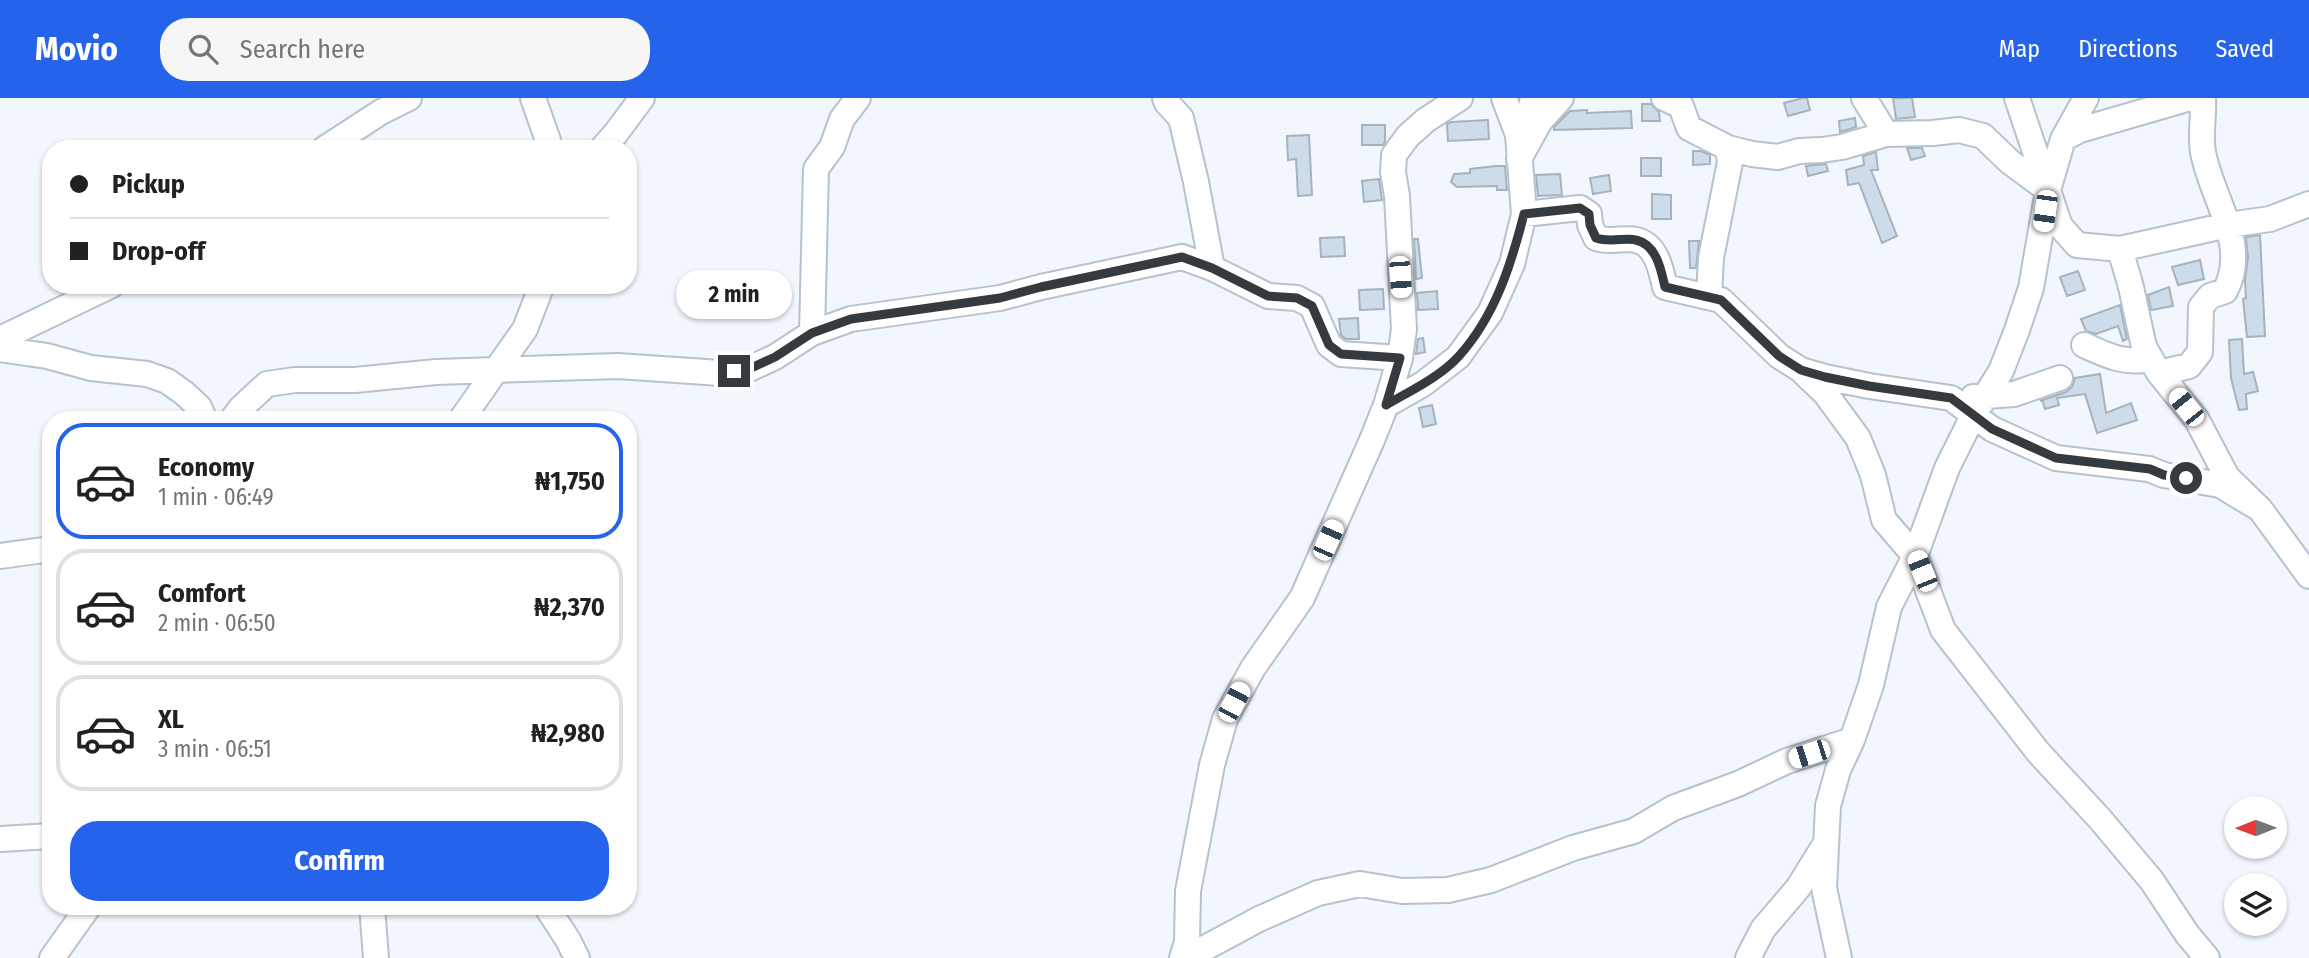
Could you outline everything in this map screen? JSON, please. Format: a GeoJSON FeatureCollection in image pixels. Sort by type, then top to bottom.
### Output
{"type":"FeatureCollection","features":[{"type":"Feature","properties":{"kind":"street"},"geometry":{"type":"LineString","coordinates":[[338,140],[409,98]]}},
{"type":"Feature","properties":{"kind":"street"},"geometry":{"type":"LineString","coordinates":[[533,98],[548,140]]}},
{"type":"Feature","properties":{"kind":"street"},"geometry":{"type":"LineString","coordinates":[[609,140],[642,98]]}},
{"type":"Feature","properties":{"kind":"street"},"geometry":{"type":"LineString","coordinates":[[812,333],[816,169],[832,147],[842,120],[858,98]]}},
{"type":"Feature","properties":{"kind":"street"},"geometry":{"type":"LineString","coordinates":[[1166,98],[1167,103],[1181,118],[1212,268]]}},
{"type":"Feature","properties":{"kind":"street"},"geometry":{"type":"LineString","coordinates":[[1182,958],[1187,942],[1188,891],[1224,719],[1252,668],[1302,598],[1386,405],[1400,358],[1404,329],[1394,155],[1408,136],[1426,120],[1460,98]]}},
{"type":"Feature","properties":{"kind":"street"},"geometry":{"type":"LineString","coordinates":[[1386,405],[1423,384],[1458,357],[1490,313],[1512,264],[1524,214],[1518,135],[1504,98]]}},
{"type":"Feature","properties":{"kind":"street"},"geometry":{"type":"LineString","coordinates":[[1519,159],[1533,98]]}},
{"type":"Feature","properties":{"kind":"street"},"geometry":{"type":"LineString","coordinates":[[1519,159],[1540,121],[1561,98]]}},
{"type":"Feature","properties":{"kind":"street"},"geometry":{"type":"LineString","coordinates":[[1664,98],[1681,106],[1689,128],[1728,148],[1778,157],[1799,151],[1842,147],[1886,134],[1959,130],[1983,136],[2010,162],[2048,190]]}},
{"type":"Feature","properties":{"kind":"street"},"geometry":{"type":"LineString","coordinates":[[1864,98],[1868,109],[1886,134]]}},
{"type":"Feature","properties":{"kind":"street"},"geometry":{"type":"LineString","coordinates":[[2017,98],[2060,226],[2077,245],[2120,249],[2228,225],[2270,219],[2309,204]]}},
{"type":"Feature","properties":{"kind":"street"},"geometry":{"type":"LineString","coordinates":[[1839,958],[1824,888],[1828,806],[1838,771],[1871,685],[1889,607],[1915,556],[1947,468],[1979,406],[2001,371],[2031,288],[2048,190],[2063,139],[2087,98]]}},
{"type":"Feature","properties":{"kind":"street"},"geometry":{"type":"LineString","coordinates":[[2063,139],[2080,130],[2190,98]]}},
{"type":"Feature","properties":{"kind":"street"},"geometry":{"type":"LineString","coordinates":[[2084,345],[2122,360],[2155,366],[2189,366],[2200,352],[2201,307],[2210,296],[2225,292],[2232,280],[2234,249],[2203,150],[2203,98]]}},
{"type":"Feature","properties":{"kind":"street"},"geometry":{"type":"LineString","coordinates":[[1709,296],[1711,258],[1730,162],[1728,148]]}},
{"type":"Feature","properties":{"kind":"street"},"geometry":{"type":"LineString","coordinates":[[1524,214],[1580,208],[1589,214],[1590,225],[1596,238],[1605,241],[1636,240],[1650,248],[1658,260],[1665,287],[1721,300],[1769,348],[1801,370],[1825,393],[1858,438],[1873,475],[1884,520],[1915,556],[1943,631],[2038,752],[2152,881],[2187,934],[2207,958]]}},
{"type":"Feature","properties":{"kind":"street"},"geometry":{"type":"LineString","coordinates":[[2120,249],[2144,347],[2155,366],[2197,420],[2227,477],[2260,509],[2309,576]]}},
{"type":"Feature","properties":{"kind":"street"},"geometry":{"type":"LineString","coordinates":[[239,411],[267,384],[295,380],[355,380],[436,372],[618,366],[720,373],[749,369],[775,357],[812,333],[851,319],[1000,298],[1182,257],[1212,268],[1268,296],[1297,298],[1312,306],[1329,345],[1341,354],[1400,358]]}},
{"type":"Feature","properties":{"kind":"street"},"geometry":{"type":"LineString","coordinates":[[0,339],[93,294]]}},
{"type":"Feature","properties":{"kind":"street"},"geometry":{"type":"LineString","coordinates":[[467,411],[525,329],[539,294]]}},
{"type":"Feature","properties":{"kind":"street"},"geometry":{"type":"LineString","coordinates":[[0,349],[47,356],[91,368],[148,374],[167,381],[184,393],[201,411]]}},
{"type":"Feature","properties":{"kind":"street"},"geometry":{"type":"LineString","coordinates":[[1801,370],[1869,386],[1951,398],[1979,406],[2060,378]]}},
{"type":"Feature","properties":{"kind":"street"},"geometry":{"type":"LineString","coordinates":[[1979,406],[1992,429],[2056,458],[2150,469],[2164,475],[2220,485],[2260,509]]}},
{"type":"Feature","properties":{"kind":"street"},"geometry":{"type":"LineString","coordinates":[[0,556],[42,550]]}},
{"type":"Feature","properties":{"kind":"street"},"geometry":{"type":"LineString","coordinates":[[1196,958],[1203,949],[1259,919],[1318,893],[1360,884],[1402,891],[1448,891],[1491,880],[1573,848],[1634,831],[1673,808],[1738,784],[1787,761],[1852,740]]}},
{"type":"Feature","properties":{"kind":"street"},"geometry":{"type":"LineString","coordinates":[[0,839],[42,837]]}},
{"type":"Feature","properties":{"kind":"street"},"geometry":{"type":"LineString","coordinates":[[1748,958],[1763,929],[1798,887],[1825,846]]}},
{"type":"Feature","properties":{"kind":"street"},"geometry":{"type":"LineString","coordinates":[[52,958],[83,915]]}},
{"type":"Feature","properties":{"kind":"street"},"geometry":{"type":"LineString","coordinates":[[373,915],[376,958]]}},
{"type":"Feature","properties":{"kind":"street"},"geometry":{"type":"LineString","coordinates":[[551,915],[577,958]]}},
{"type":"Feature","properties":{"kind":"building"},"geometry":{"type":"Polygon","coordinates":[[[1807,98],[1810,110],[1788,116],[1784,103],[1807,98]]]}},
{"type":"Feature","properties":{"kind":"building"},"geometry":{"type":"Polygon","coordinates":[[[1893,98],[1912,98],[1915,117],[1896,119],[1893,98]]]}},
{"type":"Feature","properties":{"kind":"building"},"geometry":{"type":"Polygon","coordinates":[[[1642,104],[1651,104],[1659,112],[1660,121],[1642,121],[1642,104]]]}},
{"type":"Feature","properties":{"kind":"building"},"geometry":{"type":"Polygon","coordinates":[[[1587,110],[1587,113],[1631,111],[1632,128],[1554,130],[1570,111],[1587,110]]]}},
{"type":"Feature","properties":{"kind":"building"},"geometry":{"type":"Polygon","coordinates":[[[1855,118],[1856,127],[1840,132],[1839,121],[1855,118]]]}},
{"type":"Feature","properties":{"kind":"building"},"geometry":{"type":"Polygon","coordinates":[[[1488,120],[1489,139],[1448,141],[1447,124],[1488,120]]]}},
{"type":"Feature","properties":{"kind":"building"},"geometry":{"type":"Polygon","coordinates":[[[1362,125],[1385,125],[1383,145],[1362,145],[1362,125]]]}},
{"type":"Feature","properties":{"kind":"building"},"geometry":{"type":"Polygon","coordinates":[[[1309,135],[1312,195],[1298,196],[1296,159],[1288,160],[1287,136],[1309,135]]]}},
{"type":"Feature","properties":{"kind":"building"},"geometry":{"type":"Polygon","coordinates":[[[1907,148],[1922,148],[1925,156],[1911,160],[1907,148]]]}},
{"type":"Feature","properties":{"kind":"building"},"geometry":{"type":"Polygon","coordinates":[[[1693,151],[1710,155],[1710,164],[1693,165],[1693,151]]]}},
{"type":"Feature","properties":{"kind":"building"},"geometry":{"type":"Polygon","coordinates":[[[1876,152],[1878,170],[1871,170],[1897,236],[1882,243],[1859,183],[1848,185],[1846,170],[1864,165],[1863,156],[1876,152]]]}},
{"type":"Feature","properties":{"kind":"building"},"geometry":{"type":"Polygon","coordinates":[[[1641,158],[1661,158],[1661,176],[1641,176],[1641,158]]]}},
{"type":"Feature","properties":{"kind":"building"},"geometry":{"type":"Polygon","coordinates":[[[1826,164],[1828,171],[1808,176],[1806,166],[1826,164]]]}},
{"type":"Feature","properties":{"kind":"building"},"geometry":{"type":"Polygon","coordinates":[[[1505,166],[1507,190],[1497,190],[1497,186],[1457,187],[1451,182],[1454,174],[1505,166]]]}},
{"type":"Feature","properties":{"kind":"building"},"geometry":{"type":"Polygon","coordinates":[[[1560,174],[1562,195],[1538,196],[1536,175],[1560,174]]]}},
{"type":"Feature","properties":{"kind":"building"},"geometry":{"type":"Polygon","coordinates":[[[1609,175],[1611,191],[1593,194],[1590,178],[1609,175]]]}},
{"type":"Feature","properties":{"kind":"building"},"geometry":{"type":"Polygon","coordinates":[[[1379,179],[1382,200],[1364,202],[1362,181],[1379,179]]]}},
{"type":"Feature","properties":{"kind":"building"},"geometry":{"type":"Polygon","coordinates":[[[1652,194],[1671,195],[1671,219],[1652,219],[1652,194]]]}},
{"type":"Feature","properties":{"kind":"building"},"geometry":{"type":"Polygon","coordinates":[[[2260,235],[2265,336],[2247,337],[2243,299],[2246,298],[2248,257],[2246,237],[2260,235]]]}},
{"type":"Feature","properties":{"kind":"building"},"geometry":{"type":"Polygon","coordinates":[[[1344,237],[1345,256],[1321,257],[1320,238],[1344,237]]]}},
{"type":"Feature","properties":{"kind":"building"},"geometry":{"type":"Polygon","coordinates":[[[1414,239],[1418,239],[1422,278],[1416,279],[1414,239]]]}},
{"type":"Feature","properties":{"kind":"building"},"geometry":{"type":"Polygon","coordinates":[[[1689,241],[1699,241],[1696,268],[1690,268],[1689,241]]]}},
{"type":"Feature","properties":{"kind":"building"},"geometry":{"type":"Polygon","coordinates":[[[2200,260],[2204,279],[2178,285],[2172,267],[2200,260]]]}},
{"type":"Feature","properties":{"kind":"building"},"geometry":{"type":"Polygon","coordinates":[[[2078,271],[2085,290],[2067,296],[2060,277],[2078,271]]]}},
{"type":"Feature","properties":{"kind":"building"},"geometry":{"type":"Polygon","coordinates":[[[2169,287],[2173,306],[2151,310],[2148,295],[2169,287]]]}},
{"type":"Feature","properties":{"kind":"building"},"geometry":{"type":"Polygon","coordinates":[[[1383,289],[1384,309],[1360,310],[1359,290],[1383,289]]]}},
{"type":"Feature","properties":{"kind":"building"},"geometry":{"type":"Polygon","coordinates":[[[1437,291],[1438,309],[1418,310],[1417,293],[1437,291]]]}},
{"type":"Feature","properties":{"kind":"building"},"geometry":{"type":"Polygon","coordinates":[[[2120,305],[2127,339],[2123,341],[2118,326],[2096,334],[2086,331],[2081,319],[2120,305]]]}},
{"type":"Feature","properties":{"kind":"building"},"geometry":{"type":"Polygon","coordinates":[[[1358,318],[1359,339],[1346,339],[1341,335],[1339,319],[1358,318]]]}},
{"type":"Feature","properties":{"kind":"building"},"geometry":{"type":"Polygon","coordinates":[[[1423,338],[1425,352],[1416,354],[1418,339],[1423,338]]]}},
{"type":"Feature","properties":{"kind":"building"},"geometry":{"type":"Polygon","coordinates":[[[2242,339],[2244,374],[2253,372],[2258,391],[2246,394],[2247,409],[2239,410],[2231,378],[2229,340],[2242,339]]]}},
{"type":"Feature","properties":{"kind":"building"},"geometry":{"type":"Polygon","coordinates":[[[2100,374],[2106,413],[2131,403],[2137,420],[2097,433],[2085,394],[2057,398],[2059,405],[2045,409],[2042,400],[2066,392],[2072,387],[2075,378],[2100,374]]]}},
{"type":"Feature","properties":{"kind":"building"},"geometry":{"type":"Polygon","coordinates":[[[1432,405],[1436,424],[1423,427],[1419,408],[1432,405]]]}},
{"type":"Feature","properties":{"kind":"route"},"geometry":{"type":"LineString","coordinates":[[734,371],[749,369],[775,357],[812,333],[851,319],[1000,298],[1182,257],[1212,268],[1268,296],[1297,298],[1312,306],[1329,345],[1341,354],[1400,358],[1386,405],[1423,384],[1458,357],[1490,313],[1512,264],[1524,214],[1580,208],[1589,214],[1590,225],[1596,238],[1605,241],[1636,240],[1650,248],[1658,260],[1665,287],[1721,300],[1760,340],[1801,370],[1869,386],[1951,398],[1992,429],[2056,458],[2150,469],[2164,475],[2186,478]]}}]}
